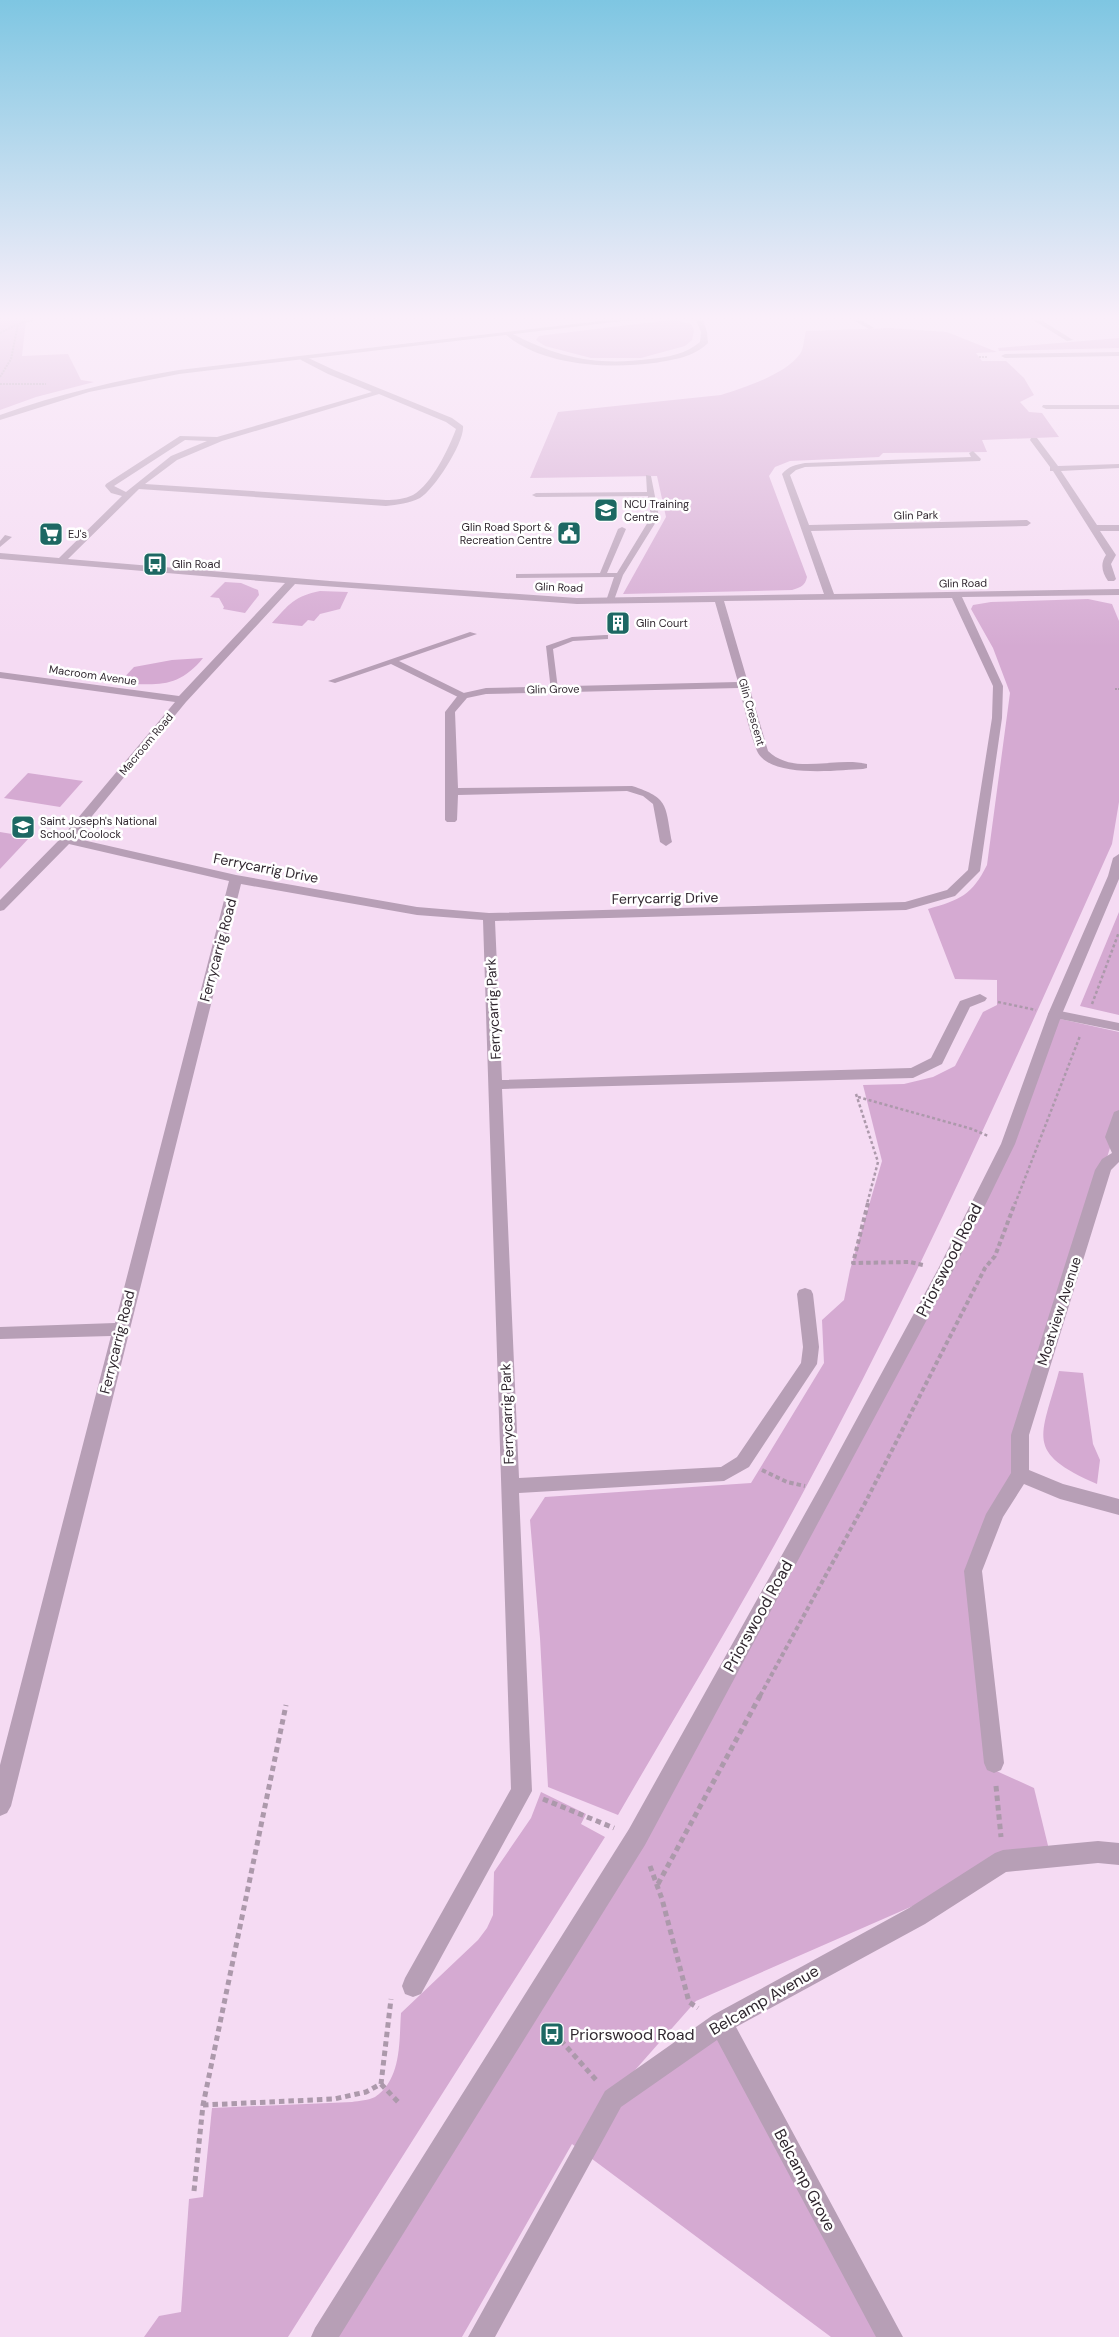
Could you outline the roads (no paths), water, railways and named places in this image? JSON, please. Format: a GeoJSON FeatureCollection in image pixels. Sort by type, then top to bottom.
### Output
{"type":"FeatureCollection","features":[{"type":"Feature","properties":{"kind":"street"},"geometry":{"type":"LineString","coordinates":[[60,562],[128,494],[174,458],[219,440],[255,429]]}},
{"type":"Feature","properties":{"kind":"street"},"geometry":{"type":"LineString","coordinates":[[137,486],[368,503],[405,501],[420,494],[430,482],[458,438],[460,429]]}},
{"type":"Feature","properties":{"kind":"street"},"geometry":{"type":"LineString","coordinates":[[128,494],[114,492],[109,486],[183,438],[219,440]]}},
{"type":"Feature","properties":{"kind":"street"},"geometry":{"type":"LineString","coordinates":[[1034,440],[1068,486],[1094,528],[1115,556],[1106,564],[1106,569],[1111,578]]}},
{"type":"Feature","properties":{"kind":"street"},"geometry":{"type":"LineString","coordinates":[[830,597],[786,474],[793,468],[818,464],[977,459],[973,453]]}},
{"type":"Feature","properties":{"kind":"street"},"geometry":{"type":"LineString","coordinates":[[1053,468],[1119,466]]}},
{"type":"Feature","properties":{"kind":"street","name":"Glin Park"},"geometry":{"type":"LineString","coordinates":[[806,528],[1027,524]]}},
{"type":"Feature","properties":{"kind":"street"},"geometry":{"type":"LineString","coordinates":[[1094,528],[1119,528]]}},
{"type":"Feature","properties":{"kind":"street","name":"Glin Road"},"geometry":{"type":"LineString","coordinates":[[0,556],[531,599],[610,601],[719,600],[1119,592]]}},
{"type":"Feature","properties":{"kind":"street","name":"Macroom Road"},"geometry":{"type":"LineString","coordinates":[[0,907],[66,840],[182,700],[292,581]]}},
{"type":"Feature","properties":{"kind":"street","name":"Ferrycarrig Drive"},"geometry":{"type":"LineString","coordinates":[[66,840],[236,879],[418,911],[489,917],[906,906],[952,893],[974,871],[997,718],[998,686],[956,595]]}},
{"type":"Feature","properties":{"kind":"street","name":"Glin Crescent"},"geometry":{"type":"LineString","coordinates":[[719,600],[763,752],[773,762],[794,767],[863,766]]}},
{"type":"Feature","properties":{"kind":"street","name":"Macroom Avenue"},"geometry":{"type":"LineString","coordinates":[[0,675],[182,700]]}},
{"type":"Feature","properties":{"kind":"street","name":"Glin Grove"},"geometry":{"type":"LineString","coordinates":[[463,696],[486,691],[744,685]]}},
{"type":"Feature","properties":{"kind":"street"},"geometry":{"type":"LineString","coordinates":[[451,820],[450,712],[463,696]]}},
{"type":"Feature","properties":{"kind":"street"},"geometry":{"type":"LineString","coordinates":[[452,792],[628,788],[647,794],[658,803],[666,842]]}},
{"type":"Feature","properties":{"kind":"street","name":"Priorswood Road"},"geometry":{"type":"LineString","coordinates":[[324,2337],[637,1837],[946,1269],[1008,1144],[1055,1014],[1114,876],[1119,858]]}},
{"type":"Feature","properties":{"kind":"street","name":"Ferrycarrig Road"},"geometry":{"type":"LineString","coordinates":[[0,1806],[236,879]]}},
{"type":"Feature","properties":{"kind":"street","name":"Ferrycarrig Park"},"geometry":{"type":"LineString","coordinates":[[413,1986],[522,1790],[489,917]]}},
{"type":"Feature","properties":{"kind":"street"},"geometry":{"type":"LineString","coordinates":[[496,1085],[913,1073],[937,1061],[965,1004],[980,998]]}},
{"type":"Feature","properties":{"kind":"street"},"geometry":{"type":"LineString","coordinates":[[1055,1014],[1119,1027]]}},
{"type":"Feature","properties":{"kind":"street","name":"Moatview Avenue"},"geometry":{"type":"LineString","coordinates":[[1020,1474],[1020,1435],[1103,1170],[1111,1158],[1119,1154],[1112,1137],[1119,1115]]}},
{"type":"Feature","properties":{"kind":"street"},"geometry":{"type":"LineString","coordinates":[[510,1486],[724,1474],[743,1462],[809,1364],[811,1347],[805,1294]]}},
{"type":"Feature","properties":{"kind":"street"},"geometry":{"type":"LineString","coordinates":[[0,1333],[121,1329]]}},
{"type":"Feature","properties":{"kind":"street"},"geometry":{"type":"LineString","coordinates":[[994,1763],[973,1571],[995,1514],[1020,1474],[1060,1491],[1119,1507]]}},
{"type":"Feature","properties":{"kind":"street","name":"Belcamp Avenue"},"geometry":{"type":"LineString","coordinates":[[481,2337],[613,2099],[721,2023],[917,1916],[1003,1861],[1098,1852],[1119,1854]]}},
{"type":"Feature","properties":{"kind":"street","name":"Belcamp Grove"},"geometry":{"type":"LineString","coordinates":[[721,2023],[890,2337]]}},
{"type":"Feature","properties":{"kind":"lane"},"geometry":{"type":"LineString","coordinates":[[610,601],[619,575],[655,517],[648,476]]}},
{"type":"Feature","properties":{"kind":"lane"},"geometry":{"type":"LineString","coordinates":[[536,495],[651,494]]}},
{"type":"Feature","properties":{"kind":"lane"},"geometry":{"type":"LineString","coordinates":[[603,574],[622,529]]}},
{"type":"Feature","properties":{"kind":"lane"},"geometry":{"type":"LineString","coordinates":[[0,545],[8,538]]}},
{"type":"Feature","properties":{"kind":"lane"},"geometry":{"type":"LineString","coordinates":[[519,576],[619,575]]}},
{"type":"Feature","properties":{"kind":"lane"},"geometry":{"type":"LineString","coordinates":[[332,681],[473,634]]}},
{"type":"Feature","properties":{"kind":"lane"},"geometry":{"type":"LineString","coordinates":[[554,689],[549,648],[572,639],[605,637]]}},
{"type":"Feature","properties":{"kind":"lane"},"geometry":{"type":"LineString","coordinates":[[392,661],[463,696]]}},
{"type":"Feature","properties":{"kind":"place","name":"NCU Training Centre"},"geometry":{"type":"Point","coordinates":[606,510]}},
{"type":"Feature","properties":{"kind":"place","name":"Glin Road Sport & Recreation Centre"},"geometry":{"type":"Point","coordinates":[569,533]}},
{"type":"Feature","properties":{"kind":"place","name":"EJ's"},"geometry":{"type":"Point","coordinates":[51,534]}},
{"type":"Feature","properties":{"kind":"place","name":"Glin Road"},"geometry":{"type":"Point","coordinates":[155,564]}},
{"type":"Feature","properties":{"kind":"place","name":"Glin Court"},"geometry":{"type":"Point","coordinates":[618,623]}},
{"type":"Feature","properties":{"kind":"place","name":"Saint Joseph's National School, Coolock"},"geometry":{"type":"Point","coordinates":[23,827]}},
{"type":"Feature","properties":{"kind":"place","name":"Priorswood Road"},"geometry":{"type":"Point","coordinates":[552,2034]}}]}
